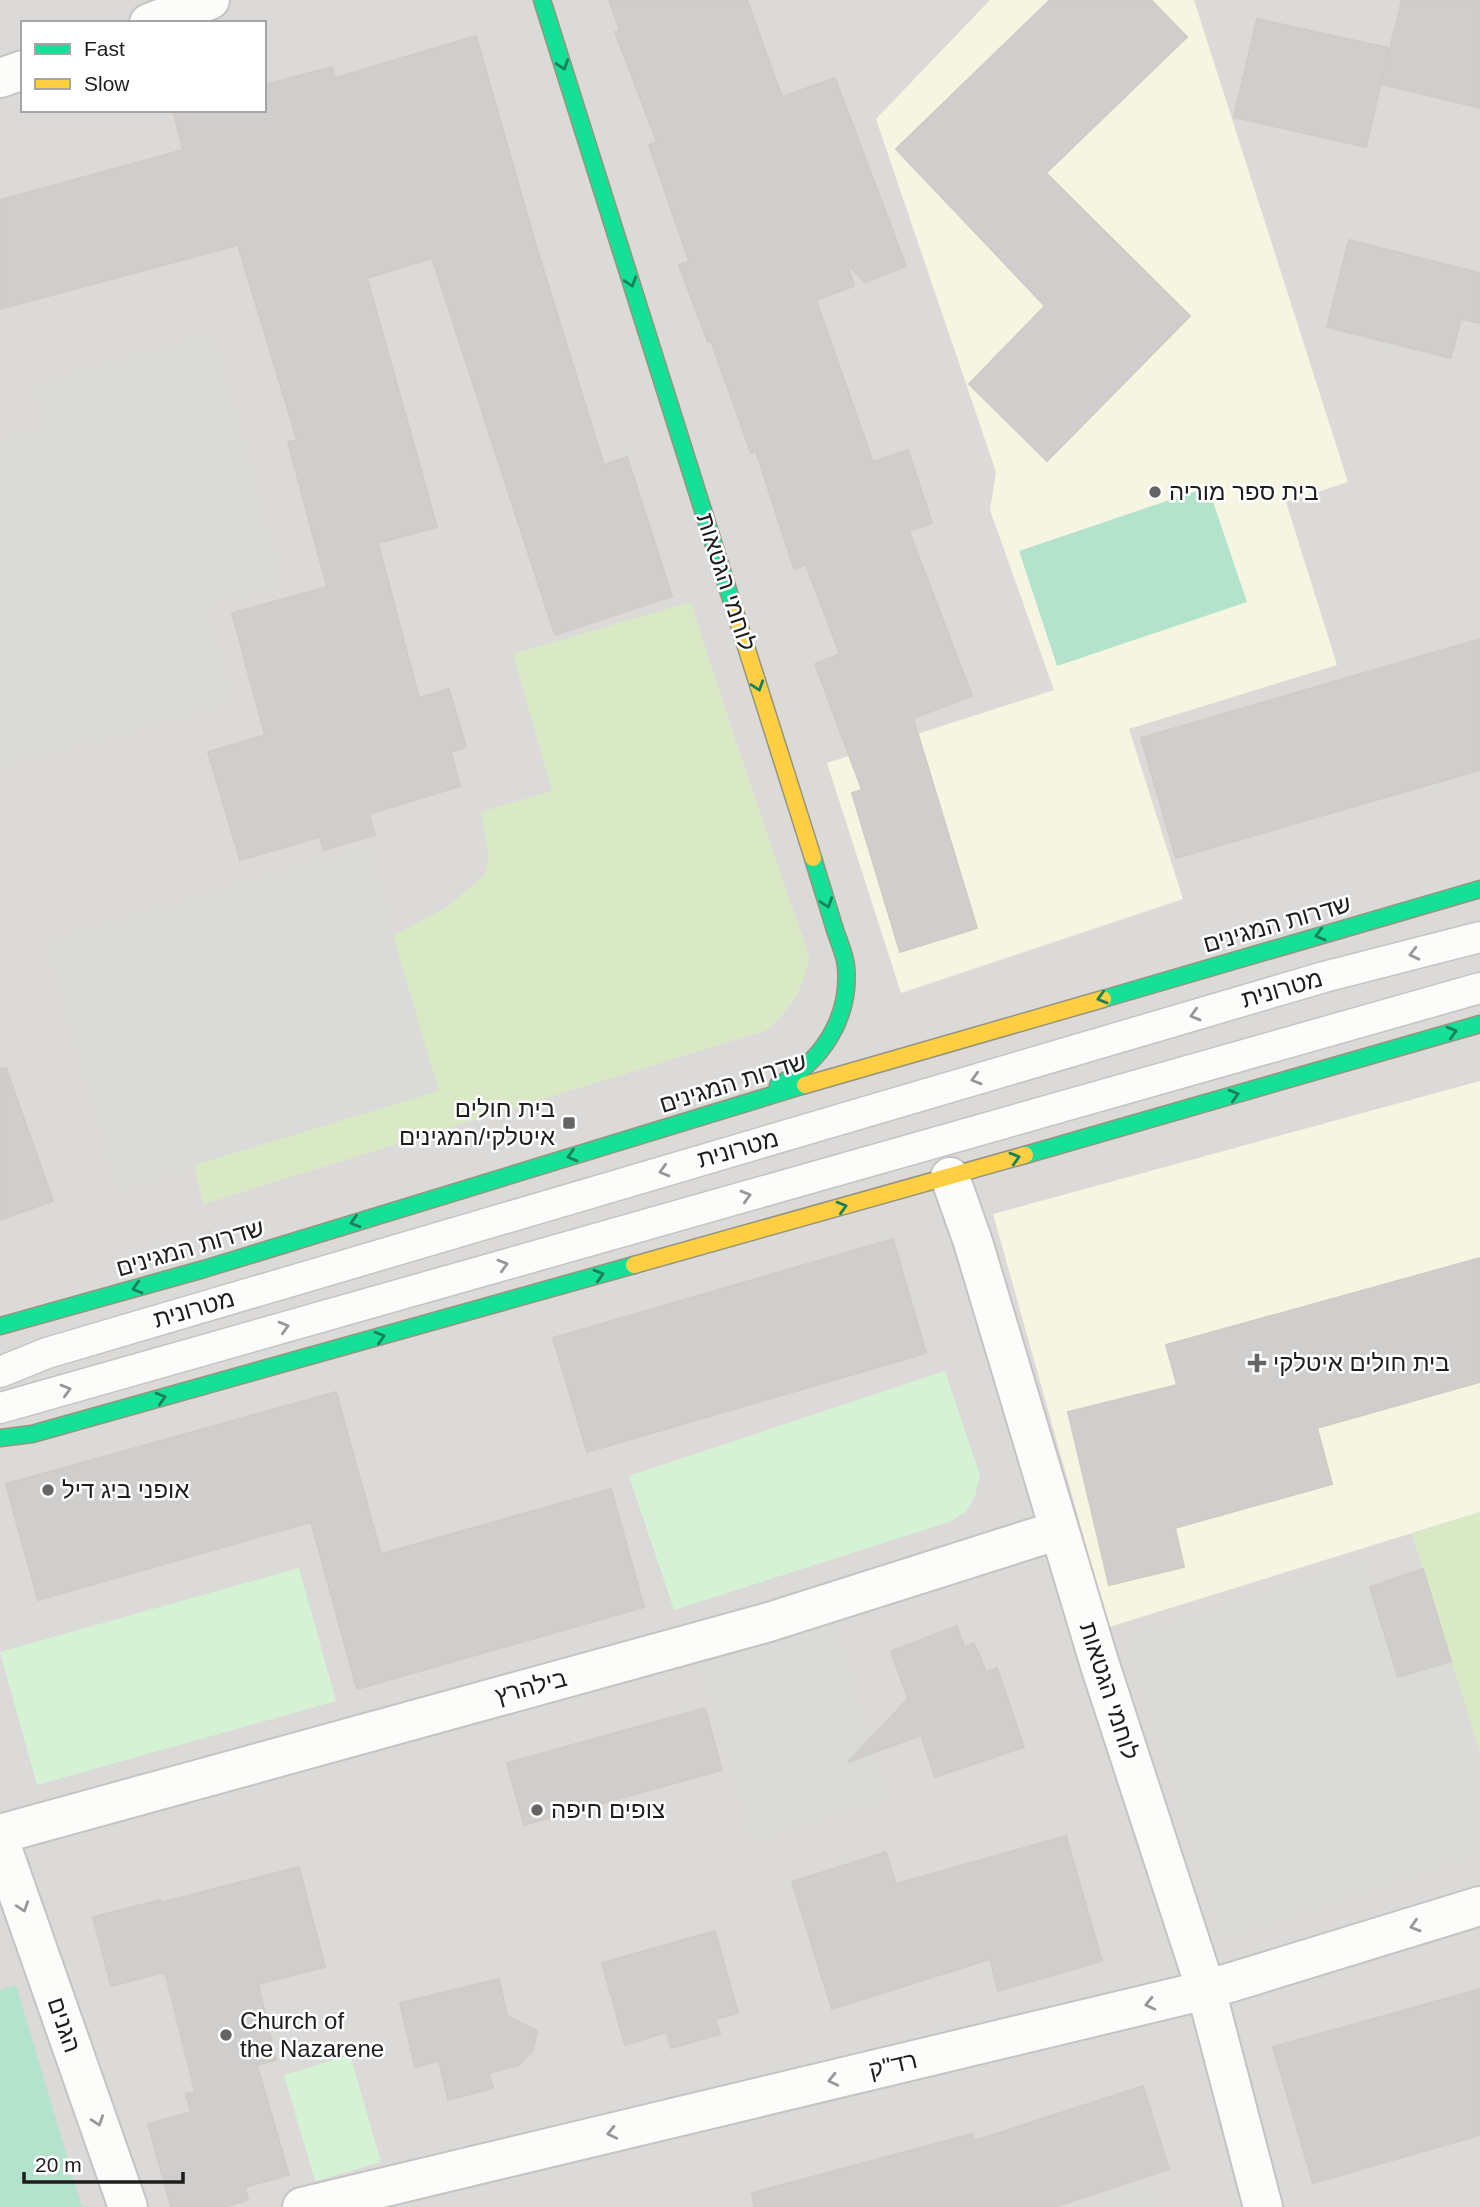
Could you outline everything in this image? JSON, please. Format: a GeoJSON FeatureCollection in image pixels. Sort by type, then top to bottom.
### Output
{"type":"FeatureCollection","features":[{"type":"Feature","properties":{"kind":"street"},"geometry":{"type":"LineString","coordinates":[[154,21],[210,0]]}},
{"type":"Feature","properties":{"kind":"street","name":"לוחמי הגטאות"},"geometry":{"type":"LineString","coordinates":[[542,0],[846,964],[845,999],[829,1043],[794,1079],[722,1109]]}},
{"type":"Feature","properties":{"kind":"street"},"geometry":{"type":"LineString","coordinates":[[0,78],[21,71]]}},
{"type":"Feature","properties":{"kind":"street","name":"שדרות המגינים"},"geometry":{"type":"LineString","coordinates":[[0,1326],[204,1269],[722,1109],[1480,889]]}},
{"type":"Feature","properties":{"kind":"street"},"geometry":{"type":"LineString","coordinates":[[0,1438],[33,1434],[950,1177],[1480,1024]]}},
{"type":"Feature","properties":{"kind":"street","name":"לוחמי הגטאות"},"geometry":{"type":"LineString","coordinates":[[950,1177],[973,1242],[1099,1662],[1206,1990],[1263,2207]]}},
{"type":"Feature","properties":{"kind":"street","name":"בילהרץ"},"geometry":{"type":"LineString","coordinates":[[0,1834],[769,1622],[1059,1530]]}},
{"type":"Feature","properties":{"kind":"street","name":"הגנים"},"geometry":{"type":"LineString","coordinates":[[0,1842],[128,2207]]}},
{"type":"Feature","properties":{"kind":"street","name":"רד\"ק"},"geometry":{"type":"LineString","coordinates":[[302,2207],[1206,1990],[1480,1906]]}},
{"type":"Feature","properties":{"kind":"lane","name":"מטרונית"},"geometry":{"type":"LineString","coordinates":[[0,1372],[60,1349],[1324,976],[1480,937]]}},
{"type":"Feature","properties":{"kind":"lane","name":"מטרונית"},"geometry":{"type":"LineString","coordinates":[[0,1408],[1480,988]]}},
{"type":"Feature","properties":{"kind":"shaded area"},"geometry":{"type":"Polygon","coordinates":[[[0,0],[1480,0],[1480,2207],[0,2207],[0,0]]]}},
{"type":"Feature","properties":{"kind":"shaded area","name":"בית ספר מוריה"},"geometry":{"type":"Polygon","coordinates":[[[990,0],[1194,0],[1348,482],[1286,502],[1337,665],[1129,729],[1183,899],[901,993],[827,763],[1054,690],[990,510],[996,472],[876,119],[990,0]]]}},
{"type":"Feature","properties":{"kind":"shaded area"},"geometry":{"type":"Polygon","coordinates":[[[211,337],[279,583],[202,604],[229,700],[0,765],[0,516],[10,513],[0,478],[0,443],[48,429],[36,387],[211,337]]]}},
{"type":"Feature","properties":{"kind":"shaded area"},"geometry":{"type":"Polygon","coordinates":[[[367,849],[439,1091],[121,1187],[49,944],[367,849]]]}},
{"type":"Feature","properties":{"kind":"shaded area","name":"בית חולים איטלקי"},"geometry":{"type":"Polygon","coordinates":[[[1480,1081],[1480,1512],[1109,1627],[993,1214],[1480,1081]]]}},
{"type":"Feature","properties":{"kind":"shaded area"},"geometry":{"type":"Polygon","coordinates":[[[1362,1564],[1398,1677],[1451,1661],[1480,1753],[1480,1851],[1223,1934],[1130,1638],[1362,1564]]]}},
{"type":"Feature","properties":{"kind":"shaded area"},"geometry":{"type":"Polygon","coordinates":[[[832,1626],[885,1797],[756,1838],[703,1667],[832,1626]]]}},
{"type":"Feature","properties":{"kind":"shaded area"},"geometry":{"type":"Polygon","coordinates":[[[1150,2186],[1155,2207],[1075,2207],[1150,2186]]]}},
{"type":"Feature","properties":{"kind":"green space"},"geometry":{"type":"Polygon","coordinates":[[[1208,487],[1247,602],[1057,666],[1019,551],[1208,487]]]}},
{"type":"Feature","properties":{"kind":"green space"},"geometry":{"type":"Polygon","coordinates":[[[691,602],[810,959],[803,981],[790,1006],[767,1030],[203,1204],[194,1165],[439,1091],[393,936],[447,907],[484,876],[489,857],[481,812],[552,791],[513,654],[691,602]]]}},
{"type":"Feature","properties":{"kind":"green space"},"geometry":{"type":"Polygon","coordinates":[[[945,1371],[980,1475],[975,1496],[966,1512],[949,1522],[674,1610],[629,1476],[945,1371]]]}},
{"type":"Feature","properties":{"kind":"green space"},"geometry":{"type":"Polygon","coordinates":[[[1480,1512],[1480,1753],[1412,1534],[1480,1512]]]}},
{"type":"Feature","properties":{"kind":"green space"},"geometry":{"type":"Polygon","coordinates":[[[299,1568],[336,1701],[37,1785],[0,1652],[299,1568]]]}},
{"type":"Feature","properties":{"kind":"green space"},"geometry":{"type":"Polygon","coordinates":[[[16,1985],[82,2207],[0,2207],[0,1990],[16,1985]]]}},
{"type":"Feature","properties":{"kind":"green space"},"geometry":{"type":"Polygon","coordinates":[[[350,2055],[381,2162],[315,2181],[284,2075],[350,2055]]]}},
{"type":"Feature","properties":{"kind":"building"},"geometry":{"type":"Polygon","coordinates":[[[609,0],[747,0],[782,97],[835,78],[906,266],[865,282],[847,264],[854,286],[816,300],[873,462],[908,450],[932,523],[909,531],[972,696],[913,718],[977,928],[900,952],[852,793],[862,790],[815,664],[840,654],[806,565],[794,569],[756,451],[751,453],[711,341],[708,342],[679,265],[689,261],[649,145],[657,142],[615,32],[620,30],[609,0]]]}},
{"type":"Feature","properties":{"kind":"building"},"geometry":{"type":"Polygon","coordinates":[[[1050,0],[1151,0],[1187,37],[1046,173],[1190,316],[1047,461],[969,384],[1045,306],[896,149],[1050,0]]]}},
{"type":"Feature","properties":{"kind":"building"},"geometry":{"type":"Polygon","coordinates":[[[1402,0],[1480,0],[1480,108],[1381,84],[1402,0]]]}},
{"type":"Feature","properties":{"kind":"building"},"geometry":{"type":"Polygon","coordinates":[[[1257,19],[1389,48],[1366,147],[1234,117],[1257,19]]]}},
{"type":"Feature","properties":{"kind":"building"},"geometry":{"type":"Polygon","coordinates":[[[476,36],[537,249],[604,465],[627,457],[672,596],[555,635],[432,258],[367,278],[437,527],[378,543],[419,698],[449,689],[466,747],[451,752],[460,786],[369,814],[375,835],[323,850],[320,837],[240,860],[208,752],[265,735],[232,613],[327,587],[288,442],[297,440],[238,245],[0,309],[0,200],[183,150],[174,112],[266,112],[266,84],[332,67],[335,78],[476,36]]]}},
{"type":"Feature","properties":{"kind":"building"},"geometry":{"type":"Polygon","coordinates":[[[1349,240],[1480,273],[1480,323],[1461,319],[1451,358],[1327,327],[1349,240]]]}},
{"type":"Feature","properties":{"kind":"building"},"geometry":{"type":"Polygon","coordinates":[[[1480,639],[1480,770],[1176,858],[1141,738],[1480,639]]]}},
{"type":"Feature","properties":{"kind":"building"},"geometry":{"type":"Polygon","coordinates":[[[6,1068],[53,1201],[0,1220],[0,1069],[6,1068]]]}},
{"type":"Feature","properties":{"kind":"building"},"geometry":{"type":"Polygon","coordinates":[[[893,1239],[926,1353],[587,1452],[553,1338],[893,1239]]]}},
{"type":"Feature","properties":{"kind":"building","name":"בית חולים איטלקי"},"geometry":{"type":"Polygon","coordinates":[[[1480,1258],[1480,1382],[1317,1428],[1332,1484],[1175,1528],[1184,1567],[1109,1585],[1068,1412],[1177,1385],[1166,1345],[1480,1258]]]}},
{"type":"Feature","properties":{"kind":"building"},"geometry":{"type":"Polygon","coordinates":[[[336,1392],[381,1554],[611,1489],[644,1607],[357,1689],[311,1522],[38,1600],[6,1484],[336,1392]]]}},
{"type":"Feature","properties":{"kind":"building"},"geometry":{"type":"Polygon","coordinates":[[[1423,1569],[1451,1661],[1398,1677],[1370,1587],[1423,1569]]]}},
{"type":"Feature","properties":{"kind":"building"},"geometry":{"type":"Polygon","coordinates":[[[957,1626],[964,1647],[974,1643],[986,1672],[997,1668],[1024,1747],[935,1777],[921,1735],[848,1762],[908,1699],[891,1651],[957,1626]]]}},
{"type":"Feature","properties":{"kind":"building"},"geometry":{"type":"Polygon","coordinates":[[[705,1708],[722,1770],[524,1825],[507,1763],[705,1708]]]}},
{"type":"Feature","properties":{"kind":"building"},"geometry":{"type":"Polygon","coordinates":[[[1066,1836],[1102,1961],[998,1991],[990,1959],[832,2009],[792,1882],[886,1852],[896,1884],[1066,1836]]]}},
{"type":"Feature","properties":{"kind":"building"},"geometry":{"type":"Polygon","coordinates":[[[299,1867],[325,1967],[258,1984],[276,2060],[257,2065],[289,2175],[245,2187],[248,2200],[225,2207],[171,2207],[148,2124],[191,2112],[186,2094],[195,2092],[165,1972],[111,1986],[93,1917],[160,1900],[160,1903],[299,1867]]]}},
{"type":"Feature","properties":{"kind":"building"},"geometry":{"type":"Polygon","coordinates":[[[715,1931],[738,2013],[715,2019],[720,2034],[671,2048],[667,2032],[625,2045],[602,1963],[715,1931]]]}},
{"type":"Feature","properties":{"kind":"building"},"geometry":{"type":"Polygon","coordinates":[[[499,1979],[507,2016],[537,2031],[533,2050],[519,2065],[489,2073],[493,2088],[448,2100],[439,2061],[415,2067],[400,2003],[499,1979]]]}},
{"type":"Feature","properties":{"kind":"building"},"geometry":{"type":"Polygon","coordinates":[[[1480,1989],[1480,2135],[1313,2183],[1273,2047],[1480,1989]]]}},
{"type":"Feature","properties":{"kind":"building"},"geometry":{"type":"Polygon","coordinates":[[[1143,2086],[1169,2169],[1054,2207],[754,2207],[752,2193],[972,2134],[974,2141],[1143,2086]]]}},
{"type":"Feature","properties":{"kind":"traffic: fast"},"geometry":{"type":"LineString","coordinates":[[542,0],[736,615]]}},
{"type":"Feature","properties":{"kind":"traffic: fast"},"geometry":{"type":"LineString","coordinates":[[778,1085],[808,1064],[820,1051],[830,1036],[844,1003],[845,962],[813,858]]}},
{"type":"Feature","properties":{"kind":"traffic: fast"},"geometry":{"type":"LineString","coordinates":[[1103,999],[1480,889]]}},
{"type":"Feature","properties":{"kind":"traffic: fast"},"geometry":{"type":"LineString","coordinates":[[1025,1155],[1480,1024]]}},
{"type":"Feature","properties":{"kind":"traffic: fast"},"geometry":{"type":"LineString","coordinates":[[0,1326],[204,1269],[805,1085]]}},
{"type":"Feature","properties":{"kind":"traffic: fast"},"geometry":{"type":"LineString","coordinates":[[0,1438],[32,1434],[634,1265]]}},
{"type":"Feature","properties":{"kind":"traffic: slow"},"geometry":{"type":"LineString","coordinates":[[736,615],[813,858]]}},
{"type":"Feature","properties":{"kind":"traffic: slow"},"geometry":{"type":"LineString","coordinates":[[805,1085],[1103,999]]}},
{"type":"Feature","properties":{"kind":"traffic: slow"},"geometry":{"type":"LineString","coordinates":[[634,1265],[1025,1155]]}},
{"type":"Feature","properties":{"kind":"place","name":"בית ספר מוריה"},"geometry":{"type":"Point","coordinates":[1155,492]}},
{"type":"Feature","properties":{"kind":"place","name":"בית חולים איטלקי/המגינים"},"geometry":{"type":"Point","coordinates":[569,1123]}},
{"type":"Feature","properties":{"kind":"place","name":"בית חולים איטלקי"},"geometry":{"type":"Point","coordinates":[1257,1363]}},
{"type":"Feature","properties":{"kind":"place","name":"אופני ביג דיל"},"geometry":{"type":"Point","coordinates":[48,1490]}},
{"type":"Feature","properties":{"kind":"place","name":"צופים חיפה"},"geometry":{"type":"Point","coordinates":[537,1810]}},
{"type":"Feature","properties":{"kind":"place","name":"Church of the Nazarene"},"geometry":{"type":"Point","coordinates":[226,2035]}}]}
